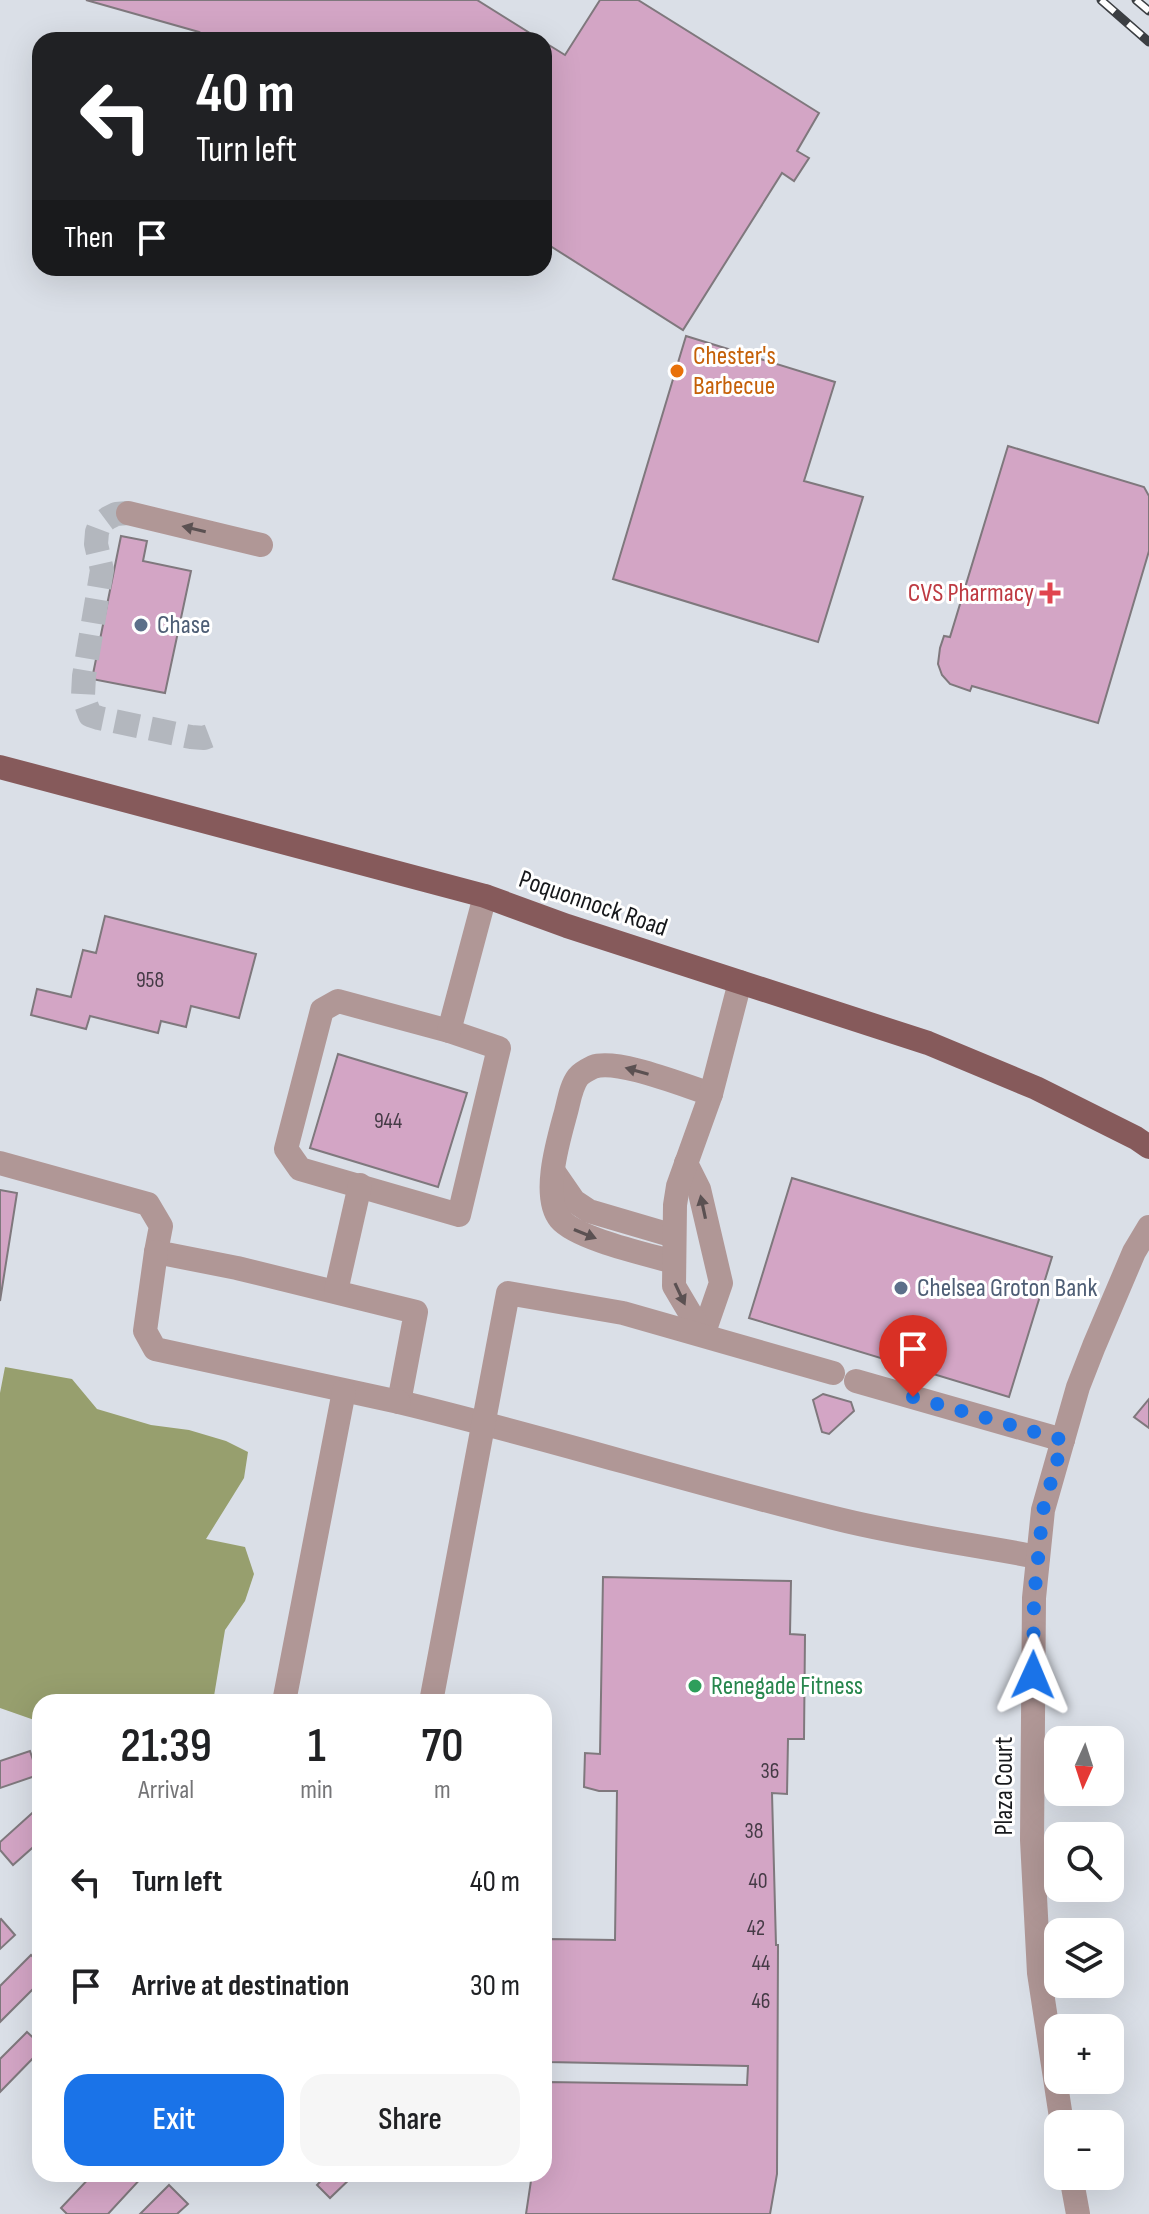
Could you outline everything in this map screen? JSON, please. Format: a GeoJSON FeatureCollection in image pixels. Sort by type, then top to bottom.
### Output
{"type":"FeatureCollection","features":[{"type":"Feature","properties":{"kind":"main road","name":"Poquonnock Road"},"geometry":{"type":"LineString","coordinates":[[0,767],[485,896],[567,926],[928,1043],[1036,1088],[1149,1147]]}},
{"type":"Feature","properties":{"kind":"street"},"geometry":{"type":"LineString","coordinates":[[128,513],[261,545]]}},
{"type":"Feature","properties":{"kind":"street"},"geometry":{"type":"LineString","coordinates":[[449,1031],[485,896]]}},
{"type":"Feature","properties":{"kind":"street"},"geometry":{"type":"LineString","coordinates":[[703,1335],[674,1286],[678,1186],[711,1094],[740,982]]}},
{"type":"Feature","properties":{"kind":"street"},"geometry":{"type":"LineString","coordinates":[[338,1001],[449,1031],[499,1048],[459,1215],[300,1169],[286,1149],[322,1010],[338,1001]]}},
{"type":"Feature","properties":{"kind":"street"},"geometry":{"type":"LineString","coordinates":[[674,1262],[583,1234],[558,1217],[554,1205],[555,1152],[572,1090],[579,1076],[595,1066],[631,1069],[711,1094]]}},
{"type":"Feature","properties":{"kind":"street"},"geometry":{"type":"LineString","coordinates":[[0,1163],[148,1204],[161,1226],[145,1331],[155,1349],[485,1423],[838,1519],[1038,1557]]}},
{"type":"Feature","properties":{"kind":"street"},"geometry":{"type":"LineString","coordinates":[[686,1163],[699,1189],[721,1283],[703,1335]]}},
{"type":"Feature","properties":{"kind":"street"},"geometry":{"type":"LineString","coordinates":[[554,1172],[574,1201],[589,1211],[674,1236]]}},
{"type":"Feature","properties":{"kind":"street"},"geometry":{"type":"LineString","coordinates":[[336,1291],[360,1185]]}},
{"type":"Feature","properties":{"kind":"street","name":"Plaza Court"},"geometry":{"type":"LineString","coordinates":[[1060,2110],[1039,1973],[1032,1840],[1034,1598],[1038,1557],[1043,1510],[1094,1346],[1134,1252],[1149,1227]]}},
{"type":"Feature","properties":{"kind":"street"},"geometry":{"type":"LineString","coordinates":[[156,1252],[237,1268],[416,1312],[399,1402]]}},
{"type":"Feature","properties":{"kind":"street"},"geometry":{"type":"LineString","coordinates":[[433,1694],[508,1293],[623,1313],[1063,1440]]}},
{"type":"Feature","properties":{"kind":"street"},"geometry":{"type":"LineString","coordinates":[[286,1694],[344,1391]]}},
{"type":"Feature","properties":{"kind":"street"},"geometry":{"type":"LineString","coordinates":[[1074,2190],[1078,2214]]}},
{"type":"Feature","properties":{"kind":"green space"},"geometry":{"type":"Polygon","coordinates":[[[5,1367],[72,1379],[97,1409],[151,1425],[189,1430],[226,1441],[248,1452],[244,1478],[206,1539],[245,1547],[254,1574],[245,1601],[225,1630],[214,1694],[32,1694],[32,1719],[0,1708],[0,1393],[5,1367]]]}},
{"type":"Feature","properties":{"kind":"building"},"geometry":{"type":"Polygon","coordinates":[[[86,0],[477,0],[528,32],[199,32],[86,0]]]}},
{"type":"Feature","properties":{"kind":"building"},"geometry":{"type":"Polygon","coordinates":[[[600,0],[638,0],[819,113],[797,151],[809,158],[794,181],[782,173],[683,330],[552,247],[552,47],[565,55],[600,0]]]}},
{"type":"Feature","properties":{"kind":"building"},"geometry":{"type":"Polygon","coordinates":[[[686,336],[835,382],[804,481],[863,497],[818,642],[613,579],[686,336]]]}},
{"type":"Feature","properties":{"kind":"building","name":"CVS Pharmacy"},"geometry":{"type":"Polygon","coordinates":[[[1008,446],[1144,487],[1149,496],[1149,551],[1098,723],[972,686],[970,691],[950,684],[938,664],[944,636],[950,637],[1008,446]]]}},
{"type":"Feature","properties":{"kind":"building","name":"Chase"},"geometry":{"type":"Polygon","coordinates":[[[121,536],[147,541],[143,561],[191,571],[165,693],[92,679],[121,536]]]}},
{"type":"Feature","properties":{"kind":"building"},"geometry":{"type":"Polygon","coordinates":[[[105,916],[256,954],[239,1018],[191,1006],[186,1027],[161,1021],[158,1033],[90,1016],[86,1029],[31,1015],[37,989],[71,997],[83,950],[96,953],[105,916]]]}},
{"type":"Feature","properties":{"kind":"building"},"geometry":{"type":"Polygon","coordinates":[[[338,1054],[467,1093],[438,1187],[310,1148],[338,1054]]]}},
{"type":"Feature","properties":{"kind":"building","name":"Chelsea Groton Bank"},"geometry":{"type":"Polygon","coordinates":[[[792,1178],[1052,1257],[1009,1397],[749,1318],[792,1178]]]}},
{"type":"Feature","properties":{"kind":"building"},"geometry":{"type":"Polygon","coordinates":[[[0,1190],[17,1193],[0,1301],[0,1190]]]}},
{"type":"Feature","properties":{"kind":"building"},"geometry":{"type":"Polygon","coordinates":[[[823,1394],[851,1402],[854,1411],[829,1434],[822,1432],[813,1400],[823,1394]]]}},
{"type":"Feature","properties":{"kind":"building"},"geometry":{"type":"Polygon","coordinates":[[[1149,1399],[1149,1428],[1134,1417],[1149,1399]]]}},
{"type":"Feature","properties":{"kind":"building"},"geometry":{"type":"Polygon","coordinates":[[[603,1577],[791,1581],[790,1634],[805,1635],[804,1739],[788,1739],[787,1794],[772,1793],[778,1945],[777,2174],[770,2214],[526,2214],[531,2182],[552,2182],[552,2082],[747,2085],[748,2066],[552,2062],[552,1939],[615,1940],[617,1791],[584,1787],[585,1753],[600,1754],[603,1577]]]}},
{"type":"Feature","properties":{"kind":"building"},"geometry":{"type":"Polygon","coordinates":[[[30,1751],[32,1777],[0,1788],[0,1761],[30,1751]]]}},
{"type":"Feature","properties":{"kind":"building"},"geometry":{"type":"Polygon","coordinates":[[[32,1813],[32,1848],[13,1865],[0,1850],[0,1842],[32,1813]]]}},
{"type":"Feature","properties":{"kind":"building"},"geometry":{"type":"Polygon","coordinates":[[[0,1920],[15,1935],[0,1949],[0,1920]]]}},
{"type":"Feature","properties":{"kind":"building"},"geometry":{"type":"Polygon","coordinates":[[[32,1956],[32,1990],[0,2022],[0,1986],[32,1956]]]}},
{"type":"Feature","properties":{"kind":"building"},"geometry":{"type":"Polygon","coordinates":[[[27,2032],[32,2037],[32,2059],[0,2092],[0,2059],[27,2032]]]}},
{"type":"Feature","properties":{"kind":"building"},"geometry":{"type":"Polygon","coordinates":[[[85,2182],[138,2182],[108,2214],[67,2214],[61,2208],[85,2182]]]}},
{"type":"Feature","properties":{"kind":"building"},"geometry":{"type":"Polygon","coordinates":[[[320,2182],[347,2182],[330,2198],[317,2185],[320,2182]]]}},
{"type":"Feature","properties":{"kind":"building"},"geometry":{"type":"Polygon","coordinates":[[[169,2185],[188,2204],[177,2214],[140,2214],[169,2185]]]}},
{"type":"Feature","properties":{"kind":"tunnel"},"geometry":{"type":"LineString","coordinates":[[128,513],[108,518],[100,524],[97,532],[96,544],[102,570],[83,696],[90,715],[191,737],[204,738],[217,733]]}},
{"type":"Feature","properties":{"kind":"railway"},"geometry":{"type":"LineString","coordinates":[[1101,0],[1149,42]]}},
{"type":"Feature","properties":{"kind":"railway"},"geometry":{"type":"LineString","coordinates":[[1136,0],[1149,11]]}},
{"type":"Feature","properties":{"kind":"place","name":"Chester's Barbecue"},"geometry":{"type":"Point","coordinates":[677,371]}},
{"type":"Feature","properties":{"kind":"place","name":"CVS Pharmacy"},"geometry":{"type":"Point","coordinates":[1050,593]}},
{"type":"Feature","properties":{"kind":"place","name":"Chase"},"geometry":{"type":"Point","coordinates":[141,625]}},
{"type":"Feature","properties":{"kind":"place","name":"Chelsea Groton Bank"},"geometry":{"type":"Point","coordinates":[901,1288]}},
{"type":"Feature","properties":{"kind":"place","name":"Renegade Fitness"},"geometry":{"type":"Point","coordinates":[695,1686]}},
{"type":"Feature","properties":{"kind":"route"},"geometry":{"type":"LineString","coordinates":[[913,1397],[1063,1440],[1043,1510],[1034,1598],[1033,1675]]}}]}
